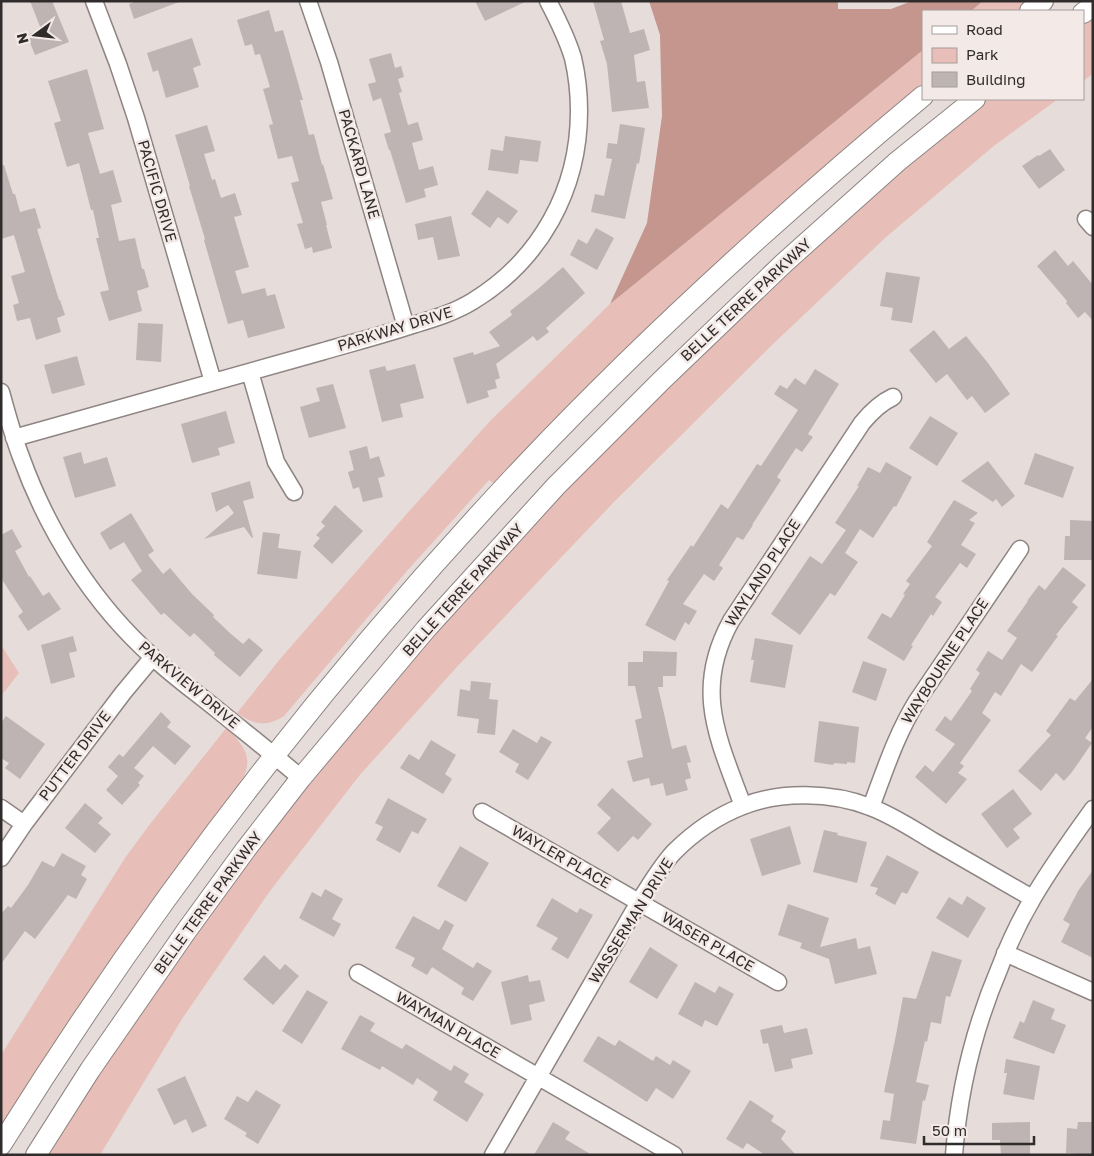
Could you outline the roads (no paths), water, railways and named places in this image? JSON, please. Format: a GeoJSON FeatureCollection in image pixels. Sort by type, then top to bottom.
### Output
{"type":"FeatureCollection","features":[{"type":"Feature","properties":{"kind":"main road"},"geometry":{"type":"LineString","coordinates":[[1031,10],[1043,1]]}},
{"type":"Feature","properties":{"kind":"main road"},"geometry":{"type":"LineString","coordinates":[[1,1145],[58,1056],[180,880],[331,684],[426,574],[525,465],[696,295],[815,187],[922,97]]}},
{"type":"Feature","properties":{"kind":"main road","name":"BELLE TERRE PARKWAY"},"geometry":{"type":"LineString","coordinates":[[36,1155],[90,1070],[246,849],[301,778],[426,629],[563,479],[661,381],[784,263],[898,161],[974,100]]}},
{"type":"Feature","properties":{"kind":"street","name":"PACIFIC DRIVE"},"geometry":{"type":"LineString","coordinates":[[94,1],[136,118],[213,382]]}},
{"type":"Feature","properties":{"kind":"street","name":"PACKARD LANE"},"geometry":{"type":"LineString","coordinates":[[308,1],[331,70],[406,327]]}},
{"type":"Feature","properties":{"kind":"street","name":"PARKWAY DRIVE"},"geometry":{"type":"LineString","coordinates":[[14,438],[406,327],[458,309],[474,301],[498,283],[532,250],[549,224],[564,194],[574,165],[579,121],[578,88],[569,46],[548,1]]}},
{"type":"Feature","properties":{"kind":"street"},"geometry":{"type":"LineString","coordinates":[[250,372],[276,462],[294,492]]}},
{"type":"Feature","properties":{"kind":"street","name":"PARKVIEW DRIVE"},"geometry":{"type":"LineString","coordinates":[[1,392],[14,438],[37,496],[48,520],[90,587],[153,658],[301,778]]}},
{"type":"Feature","properties":{"kind":"street","name":"WAYLAND PLACE"},"geometry":{"type":"LineString","coordinates":[[743,806],[720,743],[712,707],[713,671],[721,639],[731,620],[862,423],[879,405],[893,397]]}},
{"type":"Feature","properties":{"kind":"street","name":"WAYBOURNE PLACE"},"geometry":{"type":"LineString","coordinates":[[871,807],[905,721],[1020,549]]}},
{"type":"Feature","properties":{"kind":"street","name":"PUTTER DRIVE"},"geometry":{"type":"LineString","coordinates":[[1,858],[24,824],[123,693],[153,658]]}},
{"type":"Feature","properties":{"kind":"street","name":"WASSERMAN DRIVE"},"geometry":{"type":"LineString","coordinates":[[493,1155],[639,902],[666,862],[682,844],[712,822],[743,806],[777,797],[809,796],[844,799],[871,807],[906,825],[1032,898]]}},
{"type":"Feature","properties":{"kind":"street"},"geometry":{"type":"LineString","coordinates":[[1,808],[24,824]]}},
{"type":"Feature","properties":{"kind":"street"},"geometry":{"type":"LineString","coordinates":[[954,1155],[960,1104],[972,1045],[1005,953],[1032,898],[1093,809]]}},
{"type":"Feature","properties":{"kind":"street","name":"WAYLER PLACE"},"geometry":{"type":"LineString","coordinates":[[482,812],[639,902]]}},
{"type":"Feature","properties":{"kind":"street","name":"WASER PLACE"},"geometry":{"type":"LineString","coordinates":[[639,902],[778,982]]}},
{"type":"Feature","properties":{"kind":"street"},"geometry":{"type":"LineString","coordinates":[[1005,953],[1093,992]]}},
{"type":"Feature","properties":{"kind":"street","name":"WAYMAN PLACE"},"geometry":{"type":"LineString","coordinates":[[358,973],[674,1155]]}}]}
